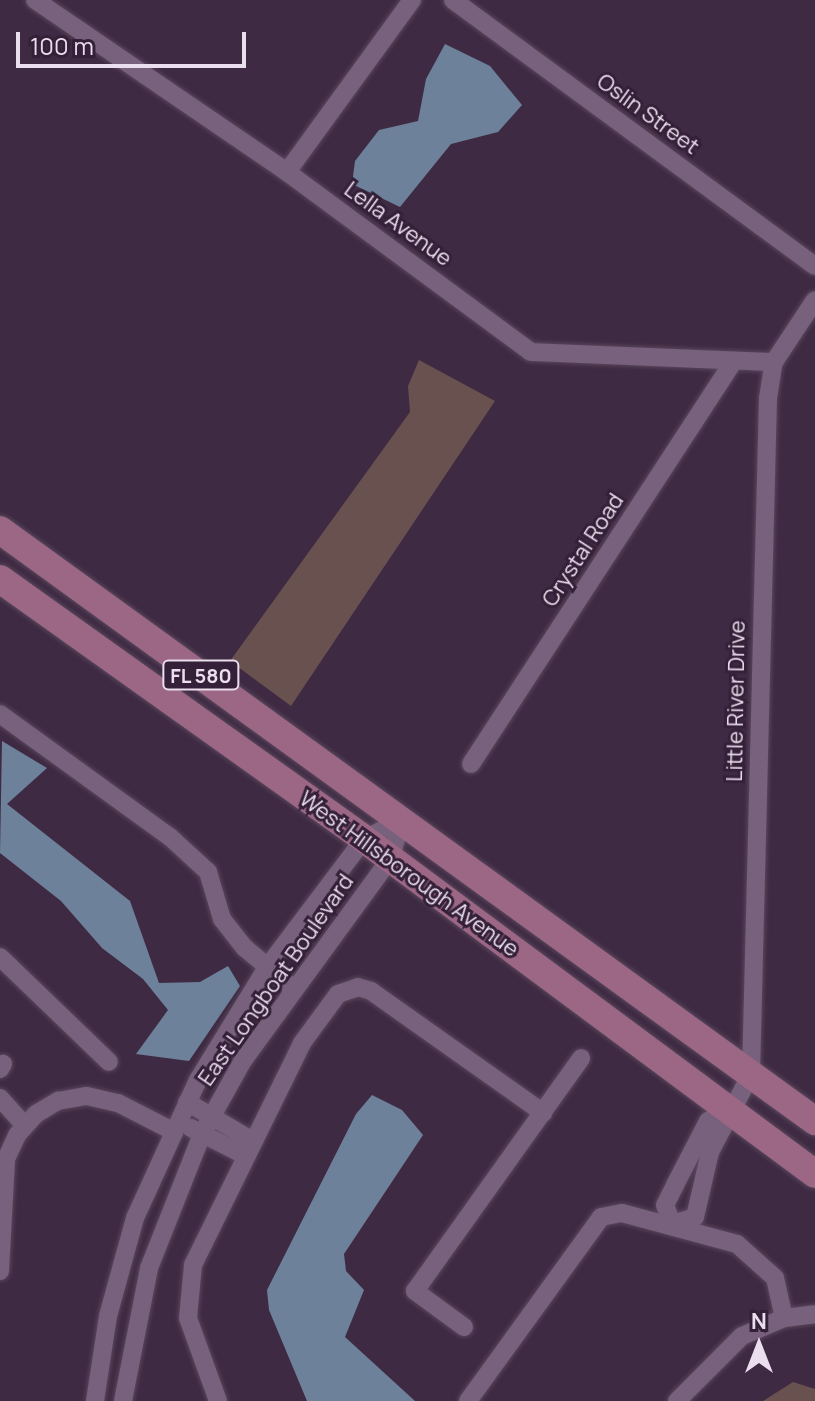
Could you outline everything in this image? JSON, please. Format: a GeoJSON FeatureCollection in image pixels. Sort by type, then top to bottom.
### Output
{"type":"FeatureCollection","features":[{"type":"Feature","properties":{"kind":"main road","name":"West Hillsborough Avenue"},"geometry":{"type":"LineString","coordinates":[[0,530],[815,1121]]}},
{"type":"Feature","properties":{"kind":"main road"},"geometry":{"type":"LineString","coordinates":[[0,552],[41,560]]}},
{"type":"Feature","properties":{"kind":"main road","name":"West Hillsborough Avenue"},"geometry":{"type":"LineString","coordinates":[[0,579],[364,839],[815,1174]]}},
{"type":"Feature","properties":{"kind":"street","name":"Lella Avenue"},"geometry":{"type":"LineString","coordinates":[[35,0],[287,172],[531,352],[774,362]]}},
{"type":"Feature","properties":{"kind":"street"},"geometry":{"type":"LineString","coordinates":[[287,172],[412,0]]}},
{"type":"Feature","properties":{"kind":"street","name":"Oslin Street"},"geometry":{"type":"LineString","coordinates":[[453,0],[815,266]]}},
{"type":"Feature","properties":{"kind":"street","name":"Little River Drive"},"geometry":{"type":"LineString","coordinates":[[730,1110],[751,1074],[768,398],[774,362],[815,300]]}},
{"type":"Feature","properties":{"kind":"street","name":"Crystal Road"},"geometry":{"type":"LineString","coordinates":[[471,764],[734,361]]}},
{"type":"Feature","properties":{"kind":"street"},"geometry":{"type":"LineString","coordinates":[[0,714],[170,837],[208,872],[222,919],[266,969],[294,989]]}},
{"type":"Feature","properties":{"kind":"street","name":"East Longboat Boulevard"},"geometry":{"type":"LineString","coordinates":[[95,1401],[124,1252],[187,1102],[266,969],[364,839],[402,820]]}},
{"type":"Feature","properties":{"kind":"street","name":"East Longboat Boulevard"},"geometry":{"type":"LineString","coordinates":[[123,1401],[149,1268],[210,1116],[294,989],[390,859],[402,820]]}},
{"type":"Feature","properties":{"kind":"street"},"geometry":{"type":"LineString","coordinates":[[0,957],[109,1062]]}},
{"type":"Feature","properties":{"kind":"street"},"geometry":{"type":"LineString","coordinates":[[218,1401],[188,1318],[188,1290],[200,1244],[247,1148],[324,1011],[338,994],[358,987],[543,1113]]}},
{"type":"Feature","properties":{"kind":"street"},"geometry":{"type":"LineString","coordinates":[[464,1327],[415,1291],[581,1058]]}},
{"type":"Feature","properties":{"kind":"street"},"geometry":{"type":"LineString","coordinates":[[0,1271],[6,1159],[24,1125],[58,1101],[87,1096],[118,1103],[175,1126],[247,1148]]}},
{"type":"Feature","properties":{"kind":"street"},"geometry":{"type":"LineString","coordinates":[[0,1098],[24,1125]]}},
{"type":"Feature","properties":{"kind":"street"},"geometry":{"type":"LineString","coordinates":[[187,1102],[210,1116],[247,1148]]}},
{"type":"Feature","properties":{"kind":"street"},"geometry":{"type":"LineString","coordinates":[[672,1224],[665,1205],[675,1185],[708,1121],[730,1110]]}},
{"type":"Feature","properties":{"kind":"street"},"geometry":{"type":"LineString","coordinates":[[672,1224],[695,1217],[710,1152],[726,1131],[730,1110]]}},
{"type":"Feature","properties":{"kind":"street"},"geometry":{"type":"LineString","coordinates":[[675,1185],[700,1195]]}},
{"type":"Feature","properties":{"kind":"street"},"geometry":{"type":"LineString","coordinates":[[468,1401],[601,1217],[622,1213],[737,1244],[765,1263],[775,1278],[784,1318]]}},
{"type":"Feature","properties":{"kind":"street"},"geometry":{"type":"LineString","coordinates":[[677,1401],[742,1336],[784,1318],[815,1314]]}},
{"type":"Feature","properties":{"kind":"shaded area"},"geometry":{"type":"Polygon","coordinates":[[[419,360],[495,401],[291,706],[230,661],[410,412],[408,386],[419,360]]]}},
{"type":"Feature","properties":{"kind":"shaded area"},"geometry":{"type":"Polygon","coordinates":[[[793,1382],[815,1389],[815,1401],[763,1401],[793,1382]]]}},
{"type":"Feature","properties":{"kind":"water"},"geometry":{"type":"Polygon","coordinates":[[[445,44],[490,66],[522,105],[498,132],[451,144],[400,207],[352,184],[355,161],[379,130],[418,121],[426,79],[445,44]]]}},
{"type":"Feature","properties":{"kind":"water"},"geometry":{"type":"Polygon","coordinates":[[[2,741],[47,768],[7,804],[130,901],[159,983],[200,982],[228,966],[240,986],[189,1061],[136,1054],[168,1010],[143,979],[102,948],[61,901],[0,853],[2,741]]]}},
{"type":"Feature","properties":{"kind":"water"},"geometry":{"type":"Polygon","coordinates":[[[372,1095],[402,1110],[423,1135],[344,1254],[346,1271],[364,1290],[345,1337],[415,1401],[307,1401],[269,1310],[267,1290],[356,1114],[372,1095]]]}}]}
